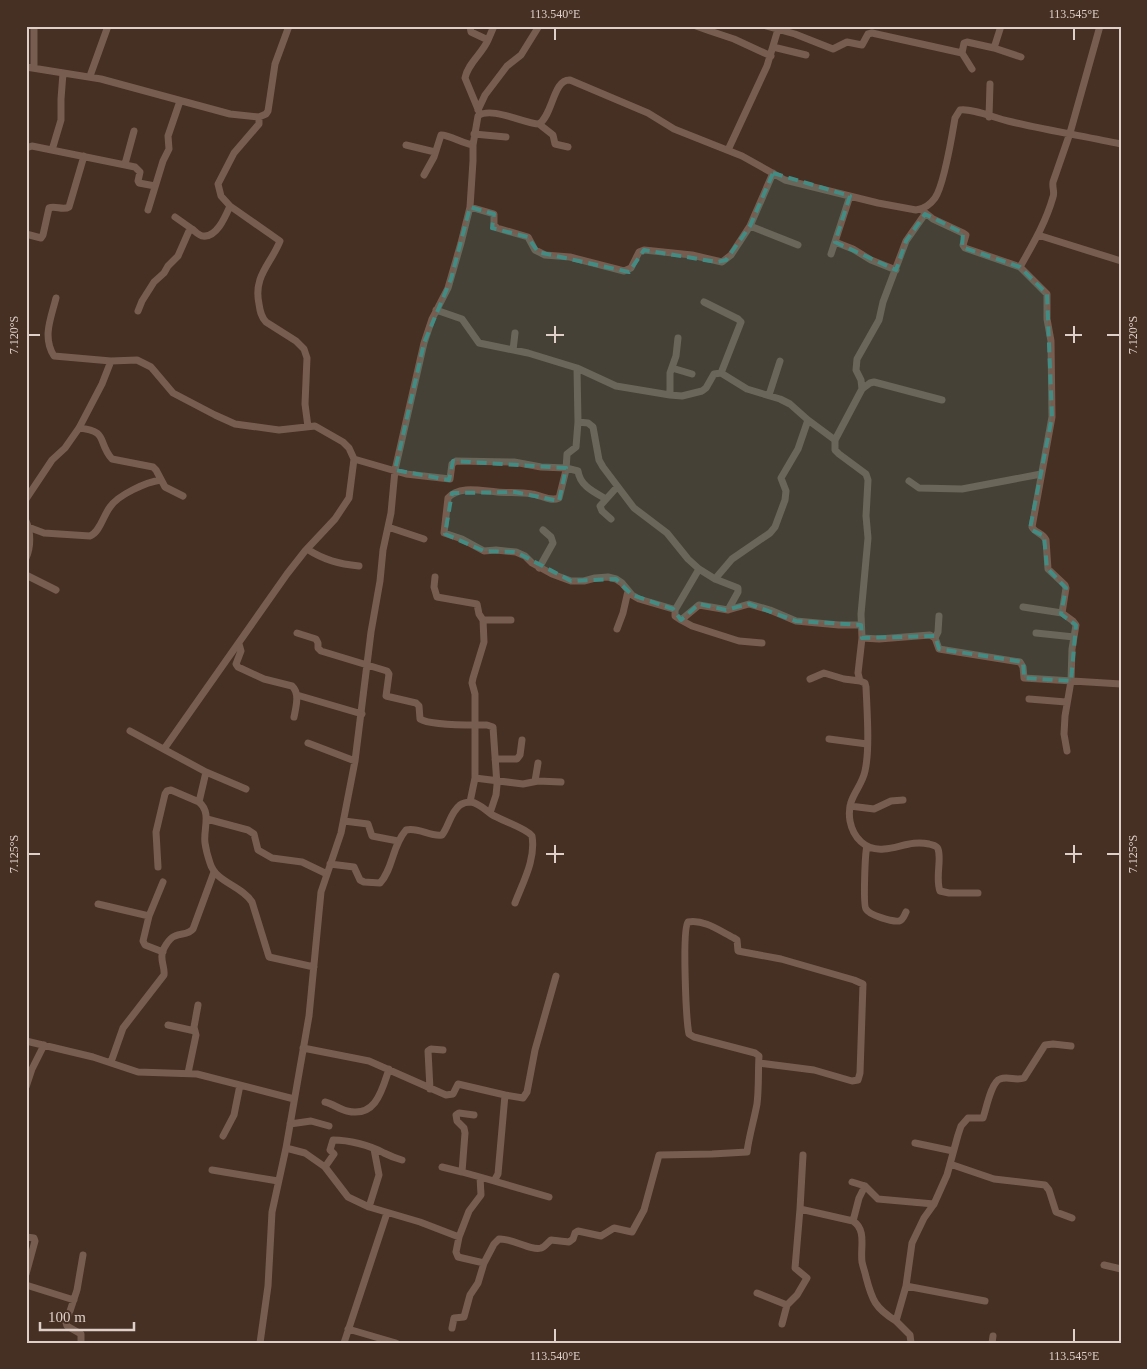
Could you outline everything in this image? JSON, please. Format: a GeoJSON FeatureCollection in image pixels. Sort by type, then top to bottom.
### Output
{"type":"FeatureCollection","features":[{"type":"Feature","properties":{"kind":"street"},"geometry":{"type":"LineString","coordinates":[[34,26],[30,68],[90,76],[230,114],[259,117],[268,111],[275,64],[289,26]]}},
{"type":"Feature","properties":{"kind":"street"},"geometry":{"type":"LineString","coordinates":[[90,76],[108,26]]}},
{"type":"Feature","properties":{"kind":"street"},"geometry":{"type":"LineString","coordinates":[[470,26],[471,32],[488,40]]}},
{"type":"Feature","properties":{"kind":"street"},"geometry":{"type":"LineString","coordinates":[[479,112],[465,78],[470,65],[481,52],[494,26]]}},
{"type":"Feature","properties":{"kind":"street"},"geometry":{"type":"LineString","coordinates":[[260,1343],[268,1286],[272,1212],[286,1148],[309,1016],[321,892],[344,821],[355,761],[371,632],[395,470],[424,343],[436,310],[451,279],[470,207],[476,119],[485,95],[507,66],[521,55],[539,26]]}},
{"type":"Feature","properties":{"kind":"street"},"geometry":{"type":"LineString","coordinates":[[696,26],[712,29],[771,56]]}},
{"type":"Feature","properties":{"kind":"street"},"geometry":{"type":"LineString","coordinates":[[766,26],[779,28],[833,49],[847,42],[862,45],[868,34],[872,33],[962,53],[972,69]]}},
{"type":"Feature","properties":{"kind":"street"},"geometry":{"type":"LineString","coordinates":[[994,48],[1001,26]]}},
{"type":"Feature","properties":{"kind":"street"},"geometry":{"type":"LineString","coordinates":[[1020,267],[1038,235],[1054,194],[1052,188],[1070,133],[1100,26]]}},
{"type":"Feature","properties":{"kind":"street"},"geometry":{"type":"LineString","coordinates":[[728,150],[767,66],[779,28]]}},
{"type":"Feature","properties":{"kind":"street"},"geometry":{"type":"LineString","coordinates":[[962,53],[966,42],[994,48],[1021,57]]}},
{"type":"Feature","properties":{"kind":"street"},"geometry":{"type":"LineString","coordinates":[[772,47],[806,55]]}},
{"type":"Feature","properties":{"kind":"street"},"geometry":{"type":"LineString","coordinates":[[52,150],[61,120],[63,73]]}},
{"type":"Feature","properties":{"kind":"street"},"geometry":{"type":"LineString","coordinates":[[539,124],[546,117],[560,83],[570,80],[648,113],[674,129],[728,150],[785,180],[924,212],[963,232],[966,235],[964,248],[1020,267],[1046,291],[1048,300],[1047,320],[1051,341],[1052,417],[1032,527],[1033,530],[1044,536],[1046,540],[1048,569],[1065,585],[1066,591],[1062,613]]}},
{"type":"Feature","properties":{"kind":"street"},"geometry":{"type":"LineString","coordinates":[[989,117],[990,84]]}},
{"type":"Feature","properties":{"kind":"street"},"geometry":{"type":"LineString","coordinates":[[148,210],[169,149],[168,136],[180,101]]}},
{"type":"Feature","properties":{"kind":"street"},"geometry":{"type":"LineString","coordinates":[[862,389],[861,380],[856,370],[857,359],[879,320],[882,302],[906,241],[938,192],[956,114],[960,110],[969,110],[989,117],[1028,126],[1121,144]]}},
{"type":"Feature","properties":{"kind":"street"},"geometry":{"type":"LineString","coordinates":[[479,112],[499,114],[539,124],[554,134],[555,144],[568,147]]}},
{"type":"Feature","properties":{"kind":"street"},"geometry":{"type":"LineString","coordinates":[[259,117],[259,124],[234,153],[218,184],[219,192],[230,206],[278,238],[280,243],[258,282],[257,297],[260,312],[266,322],[296,341],[304,350],[307,358],[306,427]]}},
{"type":"Feature","properties":{"kind":"street"},"geometry":{"type":"LineString","coordinates":[[125,164],[134,131]]}},
{"type":"Feature","properties":{"kind":"street"},"geometry":{"type":"LineString","coordinates":[[424,175],[443,134],[459,142],[473,145]]}},
{"type":"Feature","properties":{"kind":"street"},"geometry":{"type":"LineString","coordinates":[[474,134],[506,137]]}},
{"type":"Feature","properties":{"kind":"street"},"geometry":{"type":"LineString","coordinates":[[406,145],[435,152]]}},
{"type":"Feature","properties":{"kind":"street"},"geometry":{"type":"LineString","coordinates":[[26,148],[32,146],[125,164],[138,168],[140,172],[139,183],[155,186]]}},
{"type":"Feature","properties":{"kind":"street"},"geometry":{"type":"LineString","coordinates":[[26,234],[41,238],[44,235],[50,207],[66,209],[69,207],[84,156]]}},
{"type":"Feature","properties":{"kind":"street"},"geometry":{"type":"LineString","coordinates":[[470,207],[494,214],[494,224],[497,228],[528,238],[538,252],[545,255],[588,261],[624,271],[631,268],[639,252],[644,250],[692,255],[722,262],[731,255],[750,226],[773,173]]}},
{"type":"Feature","properties":{"kind":"street"},"geometry":{"type":"LineString","coordinates":[[831,254],[850,196]]}},
{"type":"Feature","properties":{"kind":"street"},"geometry":{"type":"LineString","coordinates":[[175,217],[203,236],[220,227],[230,206]]}},
{"type":"Feature","properties":{"kind":"street"},"geometry":{"type":"LineString","coordinates":[[750,226],[798,246]]}},
{"type":"Feature","properties":{"kind":"street"},"geometry":{"type":"LineString","coordinates":[[138,311],[154,282],[164,273],[180,252],[188,233],[192,229]]}},
{"type":"Feature","properties":{"kind":"street"},"geometry":{"type":"LineString","coordinates":[[1038,235],[1121,261]]}},
{"type":"Feature","properties":{"kind":"street"},"geometry":{"type":"LineString","coordinates":[[835,242],[896,270]]}},
{"type":"Feature","properties":{"kind":"street"},"geometry":{"type":"LineString","coordinates":[[56,298],[47,338],[54,356],[111,361],[137,360],[146,364],[161,377],[173,393],[235,424],[279,430],[318,427],[343,442],[349,448],[354,459],[349,498],[335,519],[287,574],[164,749]]}},
{"type":"Feature","properties":{"kind":"street"},"geometry":{"type":"LineString","coordinates":[[704,302],[741,322],[721,372]]}},
{"type":"Feature","properties":{"kind":"street"},"geometry":{"type":"LineString","coordinates":[[436,310],[462,319],[479,342],[528,353],[577,368],[616,386],[682,396],[702,391],[706,388],[714,374],[721,372],[747,389],[769,395],[790,404],[835,440]]}},
{"type":"Feature","properties":{"kind":"street"},"geometry":{"type":"LineString","coordinates":[[513,350],[515,333]]}},
{"type":"Feature","properties":{"kind":"street"},"geometry":{"type":"LineString","coordinates":[[670,395],[672,368],[676,356],[678,338]]}},
{"type":"Feature","properties":{"kind":"street"},"geometry":{"type":"LineString","coordinates":[[26,499],[52,460],[65,448],[79,428],[102,384],[111,361]]}},
{"type":"Feature","properties":{"kind":"street"},"geometry":{"type":"LineString","coordinates":[[769,395],[780,361]]}},
{"type":"Feature","properties":{"kind":"street"},"geometry":{"type":"LineString","coordinates":[[577,368],[578,422],[576,447],[567,454],[566,468],[559,498],[555,500],[533,494],[470,490],[456,493],[448,498],[443,529],[445,534],[462,539],[484,551],[516,552],[525,556],[539,568],[571,581],[608,577],[616,579],[639,599],[675,610]]}},
{"type":"Feature","properties":{"kind":"street"},"geometry":{"type":"LineString","coordinates":[[672,368],[692,374]]}},
{"type":"Feature","properties":{"kind":"street"},"geometry":{"type":"LineString","coordinates":[[860,681],[858,673],[862,638],[860,614],[868,538],[866,516],[868,480],[866,474],[835,450],[835,440],[862,389],[870,383],[874,382],[942,400]]}},
{"type":"Feature","properties":{"kind":"street"},"geometry":{"type":"LineString","coordinates":[[715,579],[732,559],[770,533],[774,528],[785,500],[786,491],[782,478],[798,449],[808,420]]}},
{"type":"Feature","properties":{"kind":"street"},"geometry":{"type":"LineString","coordinates":[[578,422],[588,423],[593,427],[600,460],[634,508],[667,533],[688,560],[699,569],[715,579],[738,588],[738,592],[728,610]]}},
{"type":"Feature","properties":{"kind":"street"},"geometry":{"type":"LineString","coordinates":[[79,428],[90,429],[100,436],[112,459],[153,467],[165,487],[183,496]]}},
{"type":"Feature","properties":{"kind":"street"},"geometry":{"type":"LineString","coordinates":[[354,459],[406,474],[447,480],[451,476],[452,464],[456,461],[514,462],[541,467],[566,468],[578,471],[580,479],[588,489],[606,499]]}},
{"type":"Feature","properties":{"kind":"street"},"geometry":{"type":"LineString","coordinates":[[909,481],[919,488],[962,489],[1041,474]]}},
{"type":"Feature","properties":{"kind":"street"},"geometry":{"type":"LineString","coordinates":[[27,524],[44,533],[90,536],[94,534],[109,508],[117,500],[146,484],[161,480]]}},
{"type":"Feature","properties":{"kind":"street"},"geometry":{"type":"LineString","coordinates":[[611,519],[600,508],[617,486]]}},
{"type":"Feature","properties":{"kind":"street"},"geometry":{"type":"LineString","coordinates":[[26,558],[29,549],[27,524]]}},
{"type":"Feature","properties":{"kind":"street"},"geometry":{"type":"LineString","coordinates":[[388,527],[424,539]]}},
{"type":"Feature","properties":{"kind":"street"},"geometry":{"type":"LineString","coordinates":[[539,568],[553,543],[551,537],[543,530]]}},
{"type":"Feature","properties":{"kind":"street"},"geometry":{"type":"LineString","coordinates":[[308,549],[318,556],[335,563],[359,566]]}},
{"type":"Feature","properties":{"kind":"street"},"geometry":{"type":"LineString","coordinates":[[699,569],[675,610],[675,616],[692,626],[730,639],[762,643]]}},
{"type":"Feature","properties":{"kind":"street"},"geometry":{"type":"LineString","coordinates":[[26,575],[56,590]]}},
{"type":"Feature","properties":{"kind":"street"},"geometry":{"type":"LineString","coordinates":[[434,577],[436,597],[477,604],[479,614],[483,620],[484,642],[472,683],[475,689],[475,725],[474,778],[470,802]]}},
{"type":"Feature","properties":{"kind":"street"},"geometry":{"type":"LineString","coordinates":[[617,629],[628,591]]}},
{"type":"Feature","properties":{"kind":"street"},"geometry":{"type":"LineString","coordinates":[[681,620],[699,605],[728,610],[749,604],[770,610],[796,622],[861,625]]}},
{"type":"Feature","properties":{"kind":"street"},"geometry":{"type":"LineString","coordinates":[[1023,608],[1062,613],[1075,623],[1071,681],[1066,702],[1064,734],[1068,751]]}},
{"type":"Feature","properties":{"kind":"street"},"geometry":{"type":"LineString","coordinates":[[939,616],[938,632],[935,638],[939,649],[1020,662],[1024,678],[1121,684]]}},
{"type":"Feature","properties":{"kind":"street"},"geometry":{"type":"LineString","coordinates":[[483,620],[511,620]]}},
{"type":"Feature","properties":{"kind":"street"},"geometry":{"type":"LineString","coordinates":[[297,633],[316,639],[318,648],[321,651],[388,672],[386,696],[416,703],[419,706],[420,719],[423,721],[488,725],[493,728],[497,781],[496,795],[490,813]]}},
{"type":"Feature","properties":{"kind":"street"},"geometry":{"type":"LineString","coordinates":[[1036,633],[1074,637]]}},
{"type":"Feature","properties":{"kind":"street"},"geometry":{"type":"LineString","coordinates":[[862,638],[879,639],[926,635],[935,638]]}},
{"type":"Feature","properties":{"kind":"street"},"geometry":{"type":"LineString","coordinates":[[238,644],[241,651],[236,664],[238,667],[264,679],[292,686],[297,690],[294,717]]}},
{"type":"Feature","properties":{"kind":"street"},"geometry":{"type":"LineString","coordinates":[[810,679],[824,673],[865,683],[867,744],[865,770],[850,806],[850,821],[855,836],[867,846],[884,850],[908,843],[933,845],[938,851],[940,891],[949,893],[978,892]]}},
{"type":"Feature","properties":{"kind":"street"},"geometry":{"type":"LineString","coordinates":[[297,695],[362,714]]}},
{"type":"Feature","properties":{"kind":"street"},"geometry":{"type":"LineString","coordinates":[[1030,700],[1066,702]]}},
{"type":"Feature","properties":{"kind":"street"},"geometry":{"type":"LineString","coordinates":[[130,731],[206,772],[246,789]]}},
{"type":"Feature","properties":{"kind":"street"},"geometry":{"type":"LineString","coordinates":[[829,739],[867,744]]}},
{"type":"Feature","properties":{"kind":"street"},"geometry":{"type":"LineString","coordinates":[[495,759],[517,760],[520,755],[522,740]]}},
{"type":"Feature","properties":{"kind":"street"},"geometry":{"type":"LineString","coordinates":[[308,743],[355,761]]}},
{"type":"Feature","properties":{"kind":"street"},"geometry":{"type":"LineString","coordinates":[[535,781],[538,763]]}},
{"type":"Feature","properties":{"kind":"street"},"geometry":{"type":"LineString","coordinates":[[199,802],[206,772]]}},
{"type":"Feature","properties":{"kind":"street"},"geometry":{"type":"LineString","coordinates":[[474,778],[523,784],[535,781],[562,782]]}},
{"type":"Feature","properties":{"kind":"street"},"geometry":{"type":"LineString","coordinates":[[109,1062],[122,1028],[164,975],[165,969],[162,957],[171,937],[188,933],[193,929],[214,872],[205,843],[207,819],[204,809],[199,802],[171,790],[165,794],[156,832],[158,867]]}},
{"type":"Feature","properties":{"kind":"street"},"geometry":{"type":"LineString","coordinates":[[850,806],[874,809],[891,801],[903,800]]}},
{"type":"Feature","properties":{"kind":"street"},"geometry":{"type":"LineString","coordinates":[[330,864],[354,867],[360,880],[380,883],[387,871],[398,841],[404,833],[409,829],[438,836],[442,835],[454,811],[460,805],[470,802],[528,832],[532,836],[533,847],[529,870],[515,903]]}},
{"type":"Feature","properties":{"kind":"street"},"geometry":{"type":"LineString","coordinates":[[207,819],[248,830],[254,836],[256,848],[268,856],[302,862],[326,874]]}},
{"type":"Feature","properties":{"kind":"street"},"geometry":{"type":"LineString","coordinates":[[344,821],[368,824],[372,836],[398,841]]}},
{"type":"Feature","properties":{"kind":"street"},"geometry":{"type":"LineString","coordinates":[[867,846],[864,857],[866,909],[871,913],[896,921],[903,918],[906,912]]}},
{"type":"Feature","properties":{"kind":"street"},"geometry":{"type":"LineString","coordinates":[[214,872],[249,896],[269,957],[314,967]]}},
{"type":"Feature","properties":{"kind":"street"},"geometry":{"type":"LineString","coordinates":[[163,882],[149,916],[144,943],[163,952]]}},
{"type":"Feature","properties":{"kind":"street"},"geometry":{"type":"LineString","coordinates":[[98,904],[149,916]]}},
{"type":"Feature","properties":{"kind":"street"},"geometry":{"type":"LineString","coordinates":[[452,1328],[454,1318],[464,1316],[470,1295],[478,1283],[484,1263],[494,1244],[499,1239],[507,1239],[541,1248],[551,1240],[569,1242],[573,1239],[574,1232],[578,1231],[601,1236],[614,1228],[632,1232],[647,1204],[659,1155],[746,1152],[757,1101],[758,1063],[759,1056],[755,1053],[694,1038],[689,1034],[684,945],[688,922],[707,924],[734,938],[738,951],[781,959],[863,984],[860,1073],[858,1080],[852,1081],[814,1070],[758,1063]]}},
{"type":"Feature","properties":{"kind":"street"},"geometry":{"type":"LineString","coordinates":[[303,1048],[360,1059],[389,1069],[430,1089],[451,1095],[456,1084],[460,1084],[523,1098],[527,1092],[535,1050],[556,976]]}},
{"type":"Feature","properties":{"kind":"street"},"geometry":{"type":"LineString","coordinates":[[188,1073],[196,1035],[194,1028],[198,1005]]}},
{"type":"Feature","properties":{"kind":"street"},"geometry":{"type":"LineString","coordinates":[[168,1025],[195,1031]]}},
{"type":"Feature","properties":{"kind":"street"},"geometry":{"type":"LineString","coordinates":[[26,1041],[94,1057],[138,1072],[188,1073],[294,1099]]}},
{"type":"Feature","properties":{"kind":"street"},"geometry":{"type":"LineString","coordinates":[[896,1321],[906,1286],[912,1243],[924,1218],[934,1204],[947,1175],[961,1126],[968,1118],[983,1118],[990,1093],[997,1081],[1002,1078],[1017,1080],[1024,1078],[1043,1048],[1048,1044],[1071,1046]]}},
{"type":"Feature","properties":{"kind":"street"},"geometry":{"type":"LineString","coordinates":[[26,1087],[44,1045]]}},
{"type":"Feature","properties":{"kind":"street"},"geometry":{"type":"LineString","coordinates":[[430,1089],[428,1051],[431,1049],[443,1050]]}},
{"type":"Feature","properties":{"kind":"street"},"geometry":{"type":"LineString","coordinates":[[325,1102],[352,1112],[369,1109],[377,1099],[389,1069]]}},
{"type":"Feature","properties":{"kind":"street"},"geometry":{"type":"LineString","coordinates":[[223,1136],[234,1115],[240,1085]]}},
{"type":"Feature","properties":{"kind":"street"},"geometry":{"type":"LineString","coordinates":[[494,1181],[499,1166],[505,1095]]}},
{"type":"Feature","properties":{"kind":"street"},"geometry":{"type":"LineString","coordinates":[[462,1172],[465,1133],[464,1128],[457,1123],[456,1116],[459,1113],[474,1115]]}},
{"type":"Feature","properties":{"kind":"street"},"geometry":{"type":"LineString","coordinates":[[290,1124],[311,1121],[329,1126]]}},
{"type":"Feature","properties":{"kind":"street"},"geometry":{"type":"LineString","coordinates":[[326,1167],[334,1154],[330,1150],[333,1140],[350,1141],[385,1153],[389,1157],[402,1160]]}},
{"type":"Feature","properties":{"kind":"street"},"geometry":{"type":"LineString","coordinates":[[915,1143],[953,1151]]}},
{"type":"Feature","properties":{"kind":"street"},"geometry":{"type":"LineString","coordinates":[[286,1148],[304,1153],[326,1167],[348,1197],[386,1213],[420,1222],[459,1238]]}},
{"type":"Feature","properties":{"kind":"street"},"geometry":{"type":"LineString","coordinates":[[370,1207],[379,1175],[374,1149]]}},
{"type":"Feature","properties":{"kind":"street"},"geometry":{"type":"LineString","coordinates":[[782,1324],[787,1305],[807,1278],[795,1268],[803,1156]]}},
{"type":"Feature","properties":{"kind":"street"},"geometry":{"type":"LineString","coordinates":[[950,1164],[994,1179],[1044,1186],[1049,1190],[1056,1212],[1072,1218]]}},
{"type":"Feature","properties":{"kind":"street"},"geometry":{"type":"LineString","coordinates":[[442,1167],[549,1196]]}},
{"type":"Feature","properties":{"kind":"street"},"geometry":{"type":"LineString","coordinates":[[212,1170],[278,1182]]}},
{"type":"Feature","properties":{"kind":"street"},"geometry":{"type":"LineString","coordinates":[[480,1177],[481,1195],[477,1203],[469,1211],[459,1238],[456,1255],[484,1263]]}},
{"type":"Feature","properties":{"kind":"street"},"geometry":{"type":"LineString","coordinates":[[852,1182],[865,1186],[878,1199],[934,1204]]}},
{"type":"Feature","properties":{"kind":"street"},"geometry":{"type":"LineString","coordinates":[[853,1222],[859,1198],[865,1186]]}},
{"type":"Feature","properties":{"kind":"street"},"geometry":{"type":"LineString","coordinates":[[800,1209],[853,1222],[857,1225],[861,1232],[863,1265],[873,1300],[877,1307],[896,1321],[910,1335],[911,1343]]}},
{"type":"Feature","properties":{"kind":"street"},"geometry":{"type":"LineString","coordinates":[[344,1343],[386,1213]]}},
{"type":"Feature","properties":{"kind":"street"},"geometry":{"type":"LineString","coordinates":[[26,1237],[34,1238],[35,1241],[26,1274]]}},
{"type":"Feature","properties":{"kind":"street"},"geometry":{"type":"LineString","coordinates":[[81,1343],[81,1334],[67,1326],[66,1323],[78,1290],[83,1255]]}},
{"type":"Feature","properties":{"kind":"street"},"geometry":{"type":"LineString","coordinates":[[1104,1265],[1121,1269]]}},
{"type":"Feature","properties":{"kind":"street"},"geometry":{"type":"LineString","coordinates":[[26,1285],[74,1300]]}},
{"type":"Feature","properties":{"kind":"street"},"geometry":{"type":"LineString","coordinates":[[906,1286],[985,1301]]}},
{"type":"Feature","properties":{"kind":"street"},"geometry":{"type":"LineString","coordinates":[[757,1293],[787,1305]]}},
{"type":"Feature","properties":{"kind":"street"},"geometry":{"type":"LineString","coordinates":[[348,1329],[396,1343]]}},
{"type":"Feature","properties":{"kind":"highlighted area"},"geometry":{"type":"Polygon","coordinates":[[[773,173],[850,196],[835,242],[896,270],[906,241],[925,214],[963,233],[962,247],[1020,267],[1047,294],[1052,417],[1030,529],[1044,536],[1047,568],[1066,588],[1061,614],[1076,625],[1071,681],[1024,678],[1023,662],[939,649],[935,636],[862,638],[861,625],[796,621],[749,604],[726,610],[699,604],[681,620],[673,609],[632,595],[616,579],[571,581],[516,552],[484,551],[445,534],[452,493],[515,492],[559,501],[566,468],[453,461],[449,480],[395,470],[424,343],[451,279],[470,207],[494,214],[492,228],[528,237],[538,252],[629,272],[644,250],[717,262],[726,260],[750,226],[773,173]]]}}]}
